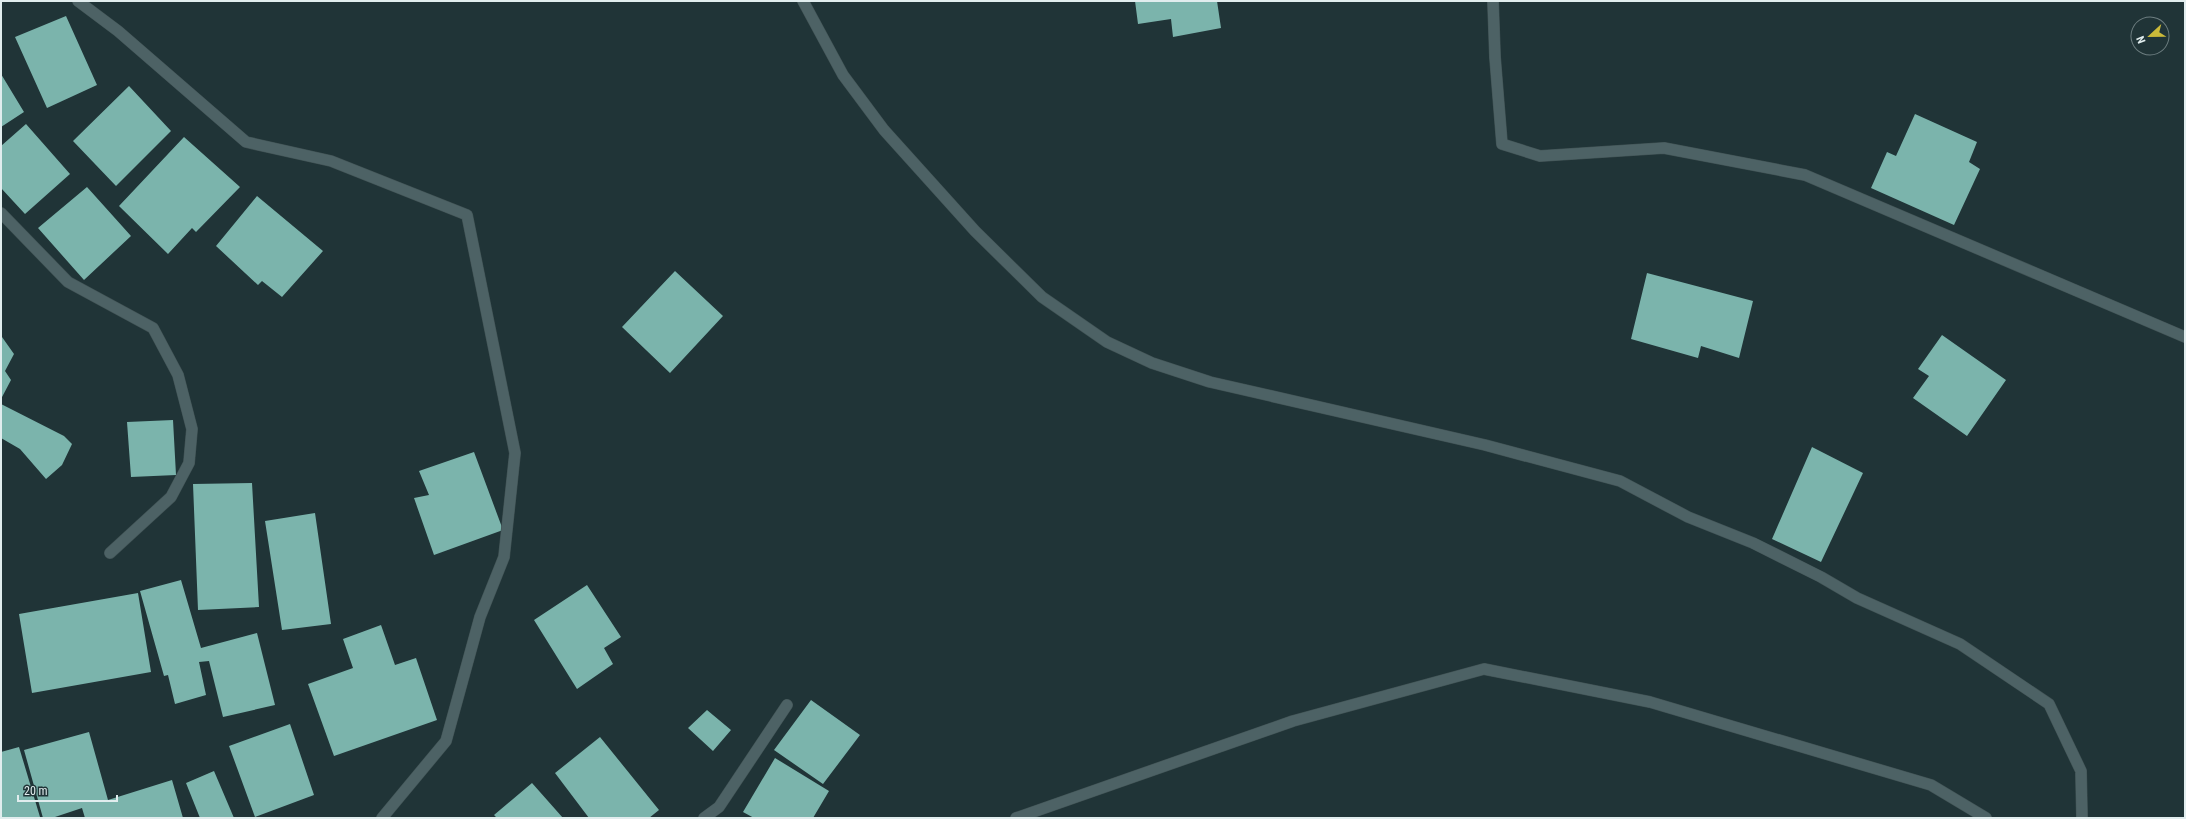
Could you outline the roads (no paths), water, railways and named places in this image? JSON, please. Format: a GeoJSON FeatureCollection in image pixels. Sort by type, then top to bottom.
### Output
{"type":"FeatureCollection","features":[{"type":"Feature","properties":{"kind":"street"},"geometry":{"type":"LineString","coordinates":[[78,1],[118,31],[246,142],[331,161],[467,215],[515,453],[504,557],[480,617],[446,741],[382,818]]}},
{"type":"Feature","properties":{"kind":"street"},"geometry":{"type":"LineString","coordinates":[[803,1],[843,75],[884,130],[975,231],[1042,297],[1107,342],[1152,363],[1210,382],[1485,445],[1620,481],[1688,517],[1760,546],[1821,577],[1857,598],[1960,644],[2049,704],[2080,771],[2082,818]]}},
{"type":"Feature","properties":{"kind":"street"},"geometry":{"type":"LineString","coordinates":[[1493,1],[1495,57],[1502,144],[1540,156],[1664,148],[1805,175],[2185,337]]}},
{"type":"Feature","properties":{"kind":"street"},"geometry":{"type":"LineString","coordinates":[[1,213],[68,282],[153,328],[178,375],[192,429],[190,463],[171,497],[110,553]]}},
{"type":"Feature","properties":{"kind":"street"},"geometry":{"type":"LineString","coordinates":[[1016,818],[1293,721],[1484,669],[1650,702],[1931,785],[1986,818]]}},
{"type":"Feature","properties":{"kind":"street"},"geometry":{"type":"LineString","coordinates":[[704,818],[719,807],[787,705]]}}]}
